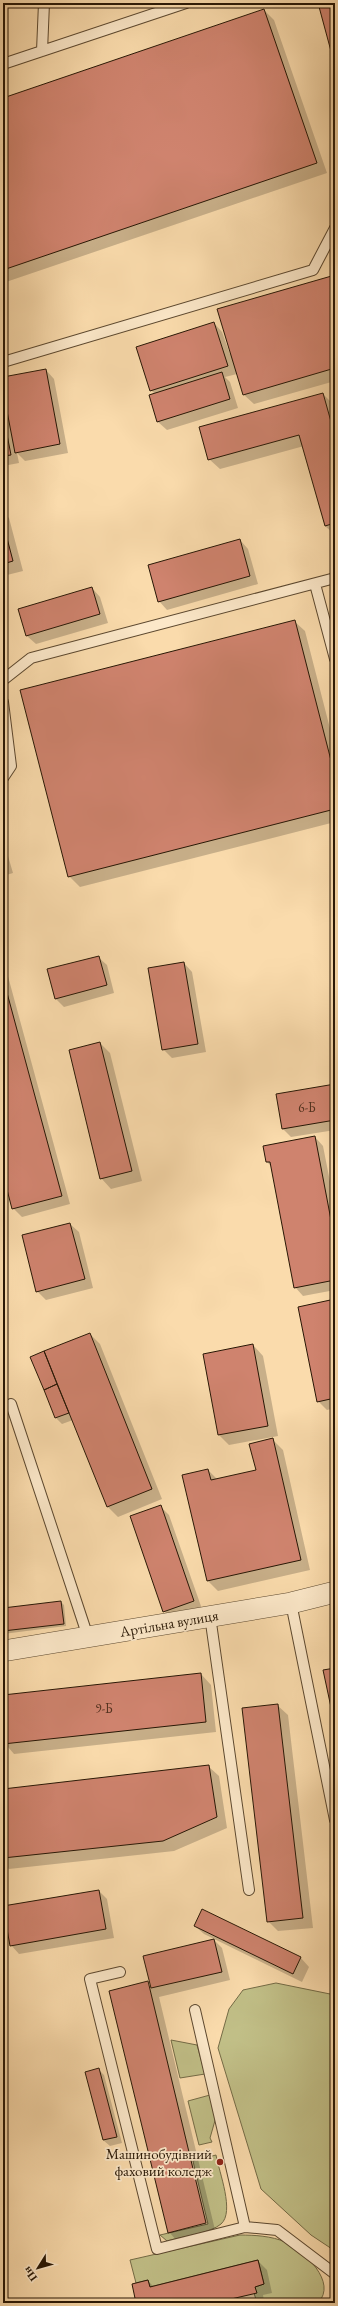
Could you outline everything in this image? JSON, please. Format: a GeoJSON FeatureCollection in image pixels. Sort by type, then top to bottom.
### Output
{"type":"FeatureCollection","features":[{"type":"Feature","properties":{"kind":"street","name":"Артільна вулиця"},"geometry":{"type":"LineString","coordinates":[[3,1651],[291,1603],[335,1592]]}},
{"type":"Feature","properties":{"kind":"lane"},"geometry":{"type":"LineString","coordinates":[[42,51],[44,3]]}},
{"type":"Feature","properties":{"kind":"lane"},"geometry":{"type":"LineString","coordinates":[[3,64],[186,3]]}},
{"type":"Feature","properties":{"kind":"lane"},"geometry":{"type":"LineString","coordinates":[[3,362],[313,270],[335,228]]}},
{"type":"Feature","properties":{"kind":"lane"},"geometry":{"type":"LineString","coordinates":[[3,680],[31,658],[335,578]]}},
{"type":"Feature","properties":{"kind":"lane"},"geometry":{"type":"LineString","coordinates":[[315,584],[335,659]]}},
{"type":"Feature","properties":{"kind":"lane"},"geometry":{"type":"LineString","coordinates":[[3,702],[11,766],[3,778]]}},
{"type":"Feature","properties":{"kind":"lane"},"geometry":{"type":"LineString","coordinates":[[11,1404],[88,1636]]}},
{"type":"Feature","properties":{"kind":"lane"},"geometry":{"type":"LineString","coordinates":[[291,1603],[335,1820]]}},
{"type":"Feature","properties":{"kind":"lane"},"geometry":{"type":"LineString","coordinates":[[210,1616],[249,1890]]}},
{"type":"Feature","properties":{"kind":"lane"},"geometry":{"type":"LineString","coordinates":[[120,1972],[90,1979],[157,2249],[245,2227],[277,2230],[335,2274]]}},
{"type":"Feature","properties":{"kind":"lane"},"geometry":{"type":"LineString","coordinates":[[195,2010],[245,2227]]}},
{"type":"Feature","properties":{"kind":"shaded area"},"geometry":{"type":"Polygon","coordinates":[[[276,1983],[335,1995],[335,2251],[311,2235],[261,2189],[218,2048],[229,2009],[243,1990],[276,1983]]]}},
{"type":"Feature","properties":{"kind":"shaded area"},"geometry":{"type":"Polygon","coordinates":[[[171,2040],[197,2045],[205,2074],[180,2078],[171,2040]]]}},
{"type":"Feature","properties":{"kind":"shaded area"},"geometry":{"type":"Polygon","coordinates":[[[210,2095],[216,2117],[210,2138],[212,2142],[199,2145],[188,2101],[210,2095]]]}},
{"type":"Feature","properties":{"kind":"shaded area"},"geometry":{"type":"Polygon","coordinates":[[[216,2155],[225,2191],[227,2211],[225,2218],[221,2224],[210,2230],[167,2241],[160,2235],[208,2224],[193,2161],[216,2155]]]}},
{"type":"Feature","properties":{"kind":"shaded area"},"geometry":{"type":"Polygon","coordinates":[[[240,2235],[274,2238],[293,2246],[301,2252],[316,2268],[324,2286],[323,2295],[318,2303],[257,2303],[254,2293],[256,2293],[255,2287],[264,2284],[258,2260],[150,2287],[148,2280],[136,2283],[130,2260],[240,2235]]]}},
{"type":"Feature","properties":{"kind":"building"},"geometry":{"type":"Polygon","coordinates":[[[318,3],[335,3],[335,66],[318,3]]]}},
{"type":"Feature","properties":{"kind":"building"},"geometry":{"type":"Polygon","coordinates":[[[264,9],[317,163],[3,270],[3,98],[264,9]]]}},
{"type":"Feature","properties":{"kind":"building"},"geometry":{"type":"Polygon","coordinates":[[[335,275],[335,368],[243,395],[217,309],[335,275]]]}},
{"type":"Feature","properties":{"kind":"building"},"geometry":{"type":"Polygon","coordinates":[[[214,322],[228,366],[150,391],[136,347],[214,322]]]}},
{"type":"Feature","properties":{"kind":"building"},"geometry":{"type":"Polygon","coordinates":[[[46,369],[60,444],[15,453],[3,390],[3,377],[46,369]]]}},
{"type":"Feature","properties":{"kind":"building"},"geometry":{"type":"Polygon","coordinates":[[[222,372],[230,399],[157,422],[149,395],[222,372]]]}},
{"type":"Feature","properties":{"kind":"building"},"geometry":{"type":"Polygon","coordinates":[[[323,393],[335,436],[335,523],[325,526],[299,435],[208,460],[199,427],[323,393]]]}},
{"type":"Feature","properties":{"kind":"building"},"geometry":{"type":"Polygon","coordinates":[[[3,414],[11,455],[3,456],[3,414]]]}},
{"type":"Feature","properties":{"kind":"building"},"geometry":{"type":"Polygon","coordinates":[[[3,523],[13,561],[3,564],[3,523]]]}},
{"type":"Feature","properties":{"kind":"building"},"geometry":{"type":"Polygon","coordinates":[[[240,539],[250,576],[158,602],[148,565],[240,539]]]}},
{"type":"Feature","properties":{"kind":"building"},"geometry":{"type":"Polygon","coordinates":[[[92,587],[100,614],[26,636],[18,609],[92,587]]]}},
{"type":"Feature","properties":{"kind":"building"},"geometry":{"type":"Polygon","coordinates":[[[295,620],[335,776],[335,809],[68,877],[20,690],[295,620]]]}},
{"type":"Feature","properties":{"kind":"building"},"geometry":{"type":"Polygon","coordinates":[[[99,956],[107,985],[55,999],[47,969],[99,956]]]}},
{"type":"Feature","properties":{"kind":"building"},"geometry":{"type":"Polygon","coordinates":[[[184,962],[198,1044],[162,1050],[148,968],[184,962]]]}},
{"type":"Feature","properties":{"kind":"building"},"geometry":{"type":"Polygon","coordinates":[[[3,978],[62,1196],[12,1209],[3,1174],[3,978]]]}},
{"type":"Feature","properties":{"kind":"building"},"geometry":{"type":"Polygon","coordinates":[[[100,1042],[132,1171],[100,1179],[69,1050],[100,1042]]]}},
{"type":"Feature","properties":{"kind":"building"},"geometry":{"type":"Polygon","coordinates":[[[335,1084],[335,1120],[282,1129],[276,1094],[335,1084]]]}},
{"type":"Feature","properties":{"kind":"building"},"geometry":{"type":"Polygon","coordinates":[[[315,1136],[335,1241],[335,1280],[294,1288],[270,1162],[266,1162],[263,1146],[315,1136]]]}},
{"type":"Feature","properties":{"kind":"building"},"geometry":{"type":"Polygon","coordinates":[[[70,1223],[85,1279],[36,1292],[22,1235],[70,1223]]]}},
{"type":"Feature","properties":{"kind":"building"},"geometry":{"type":"Polygon","coordinates":[[[335,1299],[335,1398],[317,1402],[298,1307],[335,1299]]]}},
{"type":"Feature","properties":{"kind":"building"},"geometry":{"type":"Polygon","coordinates":[[[90,1333],[152,1489],[107,1507],[44,1351],[90,1333]]]}},
{"type":"Feature","properties":{"kind":"building"},"geometry":{"type":"Polygon","coordinates":[[[253,1344],[268,1426],[218,1435],[203,1354],[253,1344]]]}},
{"type":"Feature","properties":{"kind":"building"},"geometry":{"type":"Polygon","coordinates":[[[44,1351],[57,1384],[44,1390],[30,1357],[44,1351]]]}},
{"type":"Feature","properties":{"kind":"building"},"geometry":{"type":"Polygon","coordinates":[[[57,1384],[69,1413],[55,1418],[44,1390],[57,1384]]]}},
{"type":"Feature","properties":{"kind":"building"},"geometry":{"type":"Polygon","coordinates":[[[273,1438],[301,1560],[207,1581],[182,1475],[208,1469],[211,1480],[256,1470],[249,1444],[273,1438]]]}},
{"type":"Feature","properties":{"kind":"building"},"geometry":{"type":"Polygon","coordinates":[[[161,1505],[194,1601],[163,1612],[130,1516],[161,1505]]]}},
{"type":"Feature","properties":{"kind":"building"},"geometry":{"type":"Polygon","coordinates":[[[61,1601],[64,1624],[3,1631],[3,1608],[61,1601]]]}},
{"type":"Feature","properties":{"kind":"building"},"geometry":{"type":"Polygon","coordinates":[[[335,1668],[335,1711],[332,1712],[323,1670],[335,1668]]]}},
{"type":"Feature","properties":{"kind":"building"},"geometry":{"type":"Polygon","coordinates":[[[201,1673],[206,1722],[3,1744],[3,1695],[201,1673]]]}},
{"type":"Feature","properties":{"kind":"building"},"geometry":{"type":"Polygon","coordinates":[[[278,1704],[303,1918],[267,1922],[242,1708],[278,1704]]]}},
{"type":"Feature","properties":{"kind":"building"},"geometry":{"type":"Polygon","coordinates":[[[209,1765],[217,1817],[163,1841],[3,1858],[3,1789],[209,1765]]]}},
{"type":"Feature","properties":{"kind":"building"},"geometry":{"type":"Polygon","coordinates":[[[99,1890],[106,1929],[10,1946],[3,1906],[99,1890]]]}},
{"type":"Feature","properties":{"kind":"building"},"geometry":{"type":"Polygon","coordinates":[[[202,1909],[301,1957],[293,1974],[194,1926],[202,1909]]]}},
{"type":"Feature","properties":{"kind":"building"},"geometry":{"type":"Polygon","coordinates":[[[214,1939],[222,1972],[151,1988],[143,1956],[214,1939]]]}},
{"type":"Feature","properties":{"kind":"building"},"geometry":{"type":"Polygon","coordinates":[[[148,1981],[206,2223],[168,2233],[109,1991],[148,1981]]]}},
{"type":"Feature","properties":{"kind":"building"},"geometry":{"type":"Polygon","coordinates":[[[99,2068],[117,2137],[103,2140],[85,2072],[99,2068]]]}},
{"type":"Feature","properties":{"kind":"building"},"geometry":{"type":"Polygon","coordinates":[[[258,2260],[264,2284],[255,2287],[257,2293],[214,2303],[180,2303],[179,2299],[162,2303],[136,2303],[132,2284],[148,2280],[150,2287],[258,2260]]]}},
{"type":"Feature","properties":{"kind":"place","name":"Машинобудівний фаховий коледж"},"geometry":{"type":"Point","coordinates":[220,2162]}}]}
